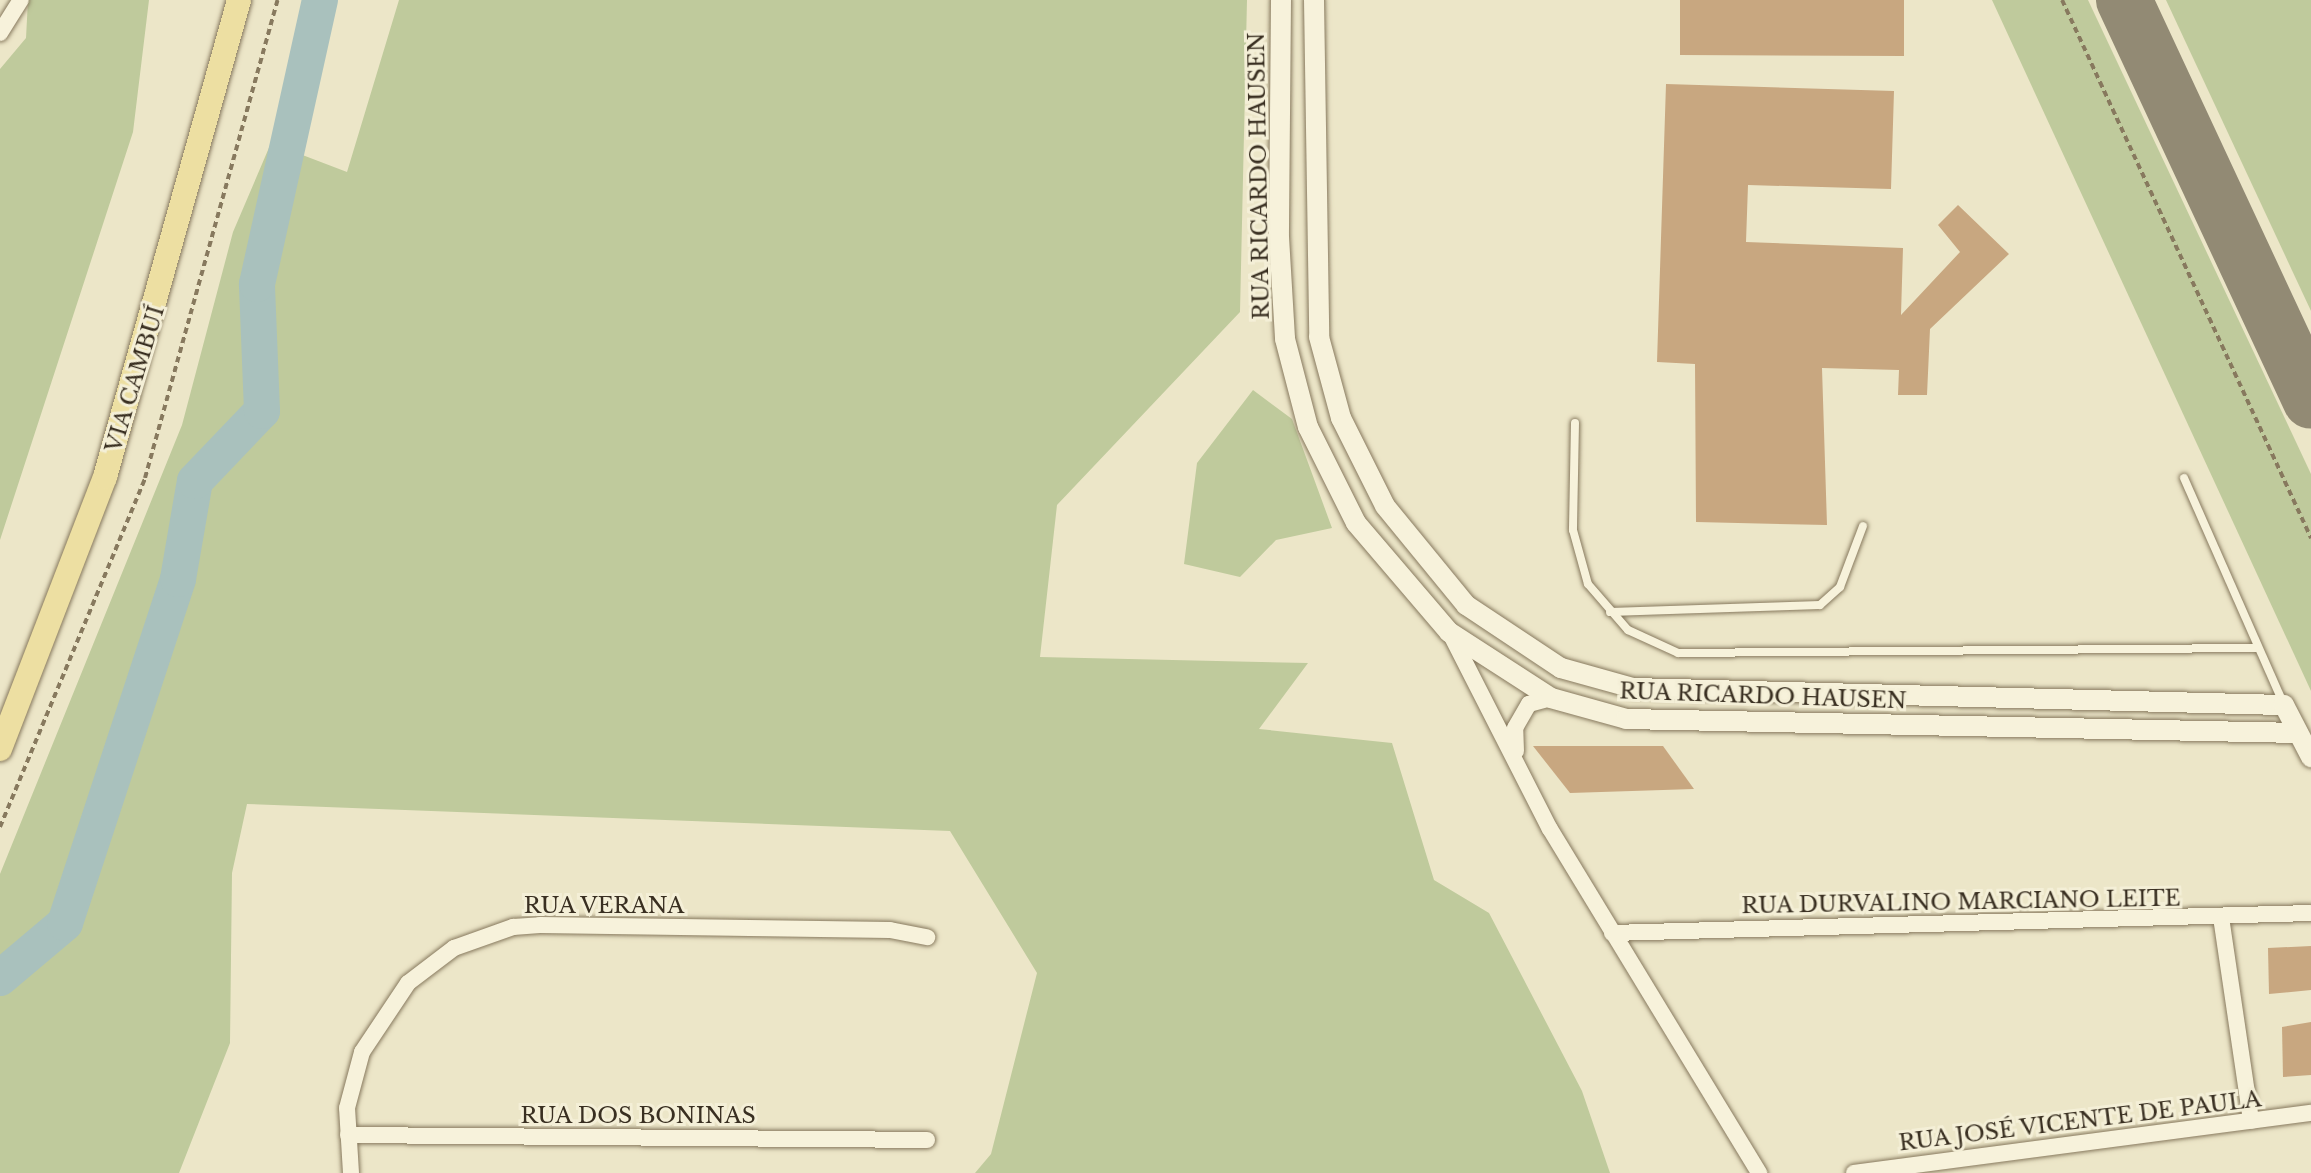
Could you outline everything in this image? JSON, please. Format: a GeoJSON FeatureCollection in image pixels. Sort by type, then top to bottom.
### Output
{"type":"FeatureCollection","features":[{"type":"Feature","properties":{"kind":"main road","name":"VIA CAMBUÍ"},"geometry":{"type":"LineString","coordinates":[[0,749],[105,477],[239,0]]}},
{"type":"Feature","properties":{"kind":"street"},"geometry":{"type":"LineString","coordinates":[[0,33],[21,0]]}},
{"type":"Feature","properties":{"kind":"street","name":"RUA RICARDO HAUSEN"},"geometry":{"type":"LineString","coordinates":[[1281,0],[1279,237],[1285,339],[1308,427],[1356,523],[1449,632],[1551,698],[1626,719],[2298,733]]}},
{"type":"Feature","properties":{"kind":"street","name":"RUA RICARDO HAUSEN"},"geometry":{"type":"LineString","coordinates":[[1314,0],[1319,337],[1341,418],[1385,506],[1466,605],[1561,668],[1633,688],[2284,705]]}},
{"type":"Feature","properties":{"kind":"street"},"geometry":{"type":"LineString","coordinates":[[1449,632],[1550,829],[1759,1173]]}},
{"type":"Feature","properties":{"kind":"street"},"geometry":{"type":"LineString","coordinates":[[1517,760],[1515,728],[1529,704],[1551,698]]}},
{"type":"Feature","properties":{"kind":"street"},"geometry":{"type":"LineString","coordinates":[[2284,705],[2311,757]]}},
{"type":"Feature","properties":{"kind":"street","name":"RUA DURVALINO MARCIANO LEITE"},"geometry":{"type":"LineString","coordinates":[[1612,933],[2311,913]]}},
{"type":"Feature","properties":{"kind":"street"},"geometry":{"type":"LineString","coordinates":[[2221,917],[2251,1121]]}},
{"type":"Feature","properties":{"kind":"street","name":"RUA VERANA"},"geometry":{"type":"LineString","coordinates":[[351,1173],[348,1135],[350,1088],[378,1021],[427,965],[485,936],[540,925],[890,930],[927,937]]}},
{"type":"Feature","properties":{"kind":"street","name":"RUA JOSÉ VICENTE DE PAULA"},"geometry":{"type":"LineString","coordinates":[[1854,1173],[2311,1113]]}},
{"type":"Feature","properties":{"kind":"street","name":"RUA DOS BONINAS"},"geometry":{"type":"LineString","coordinates":[[348,1135],[927,1140]]}},
{"type":"Feature","properties":{"kind":"lane"},"geometry":{"type":"LineString","coordinates":[[1575,423],[1573,530],[1588,584],[1628,630],[1678,653],[2256,648]]}},
{"type":"Feature","properties":{"kind":"lane"},"geometry":{"type":"LineString","coordinates":[[2184,478],[2256,648],[2284,705]]}},
{"type":"Feature","properties":{"kind":"lane"},"geometry":{"type":"LineString","coordinates":[[1610,612],[1820,605],[1840,587],[1863,526]]}},
{"type":"Feature","properties":{"kind":"path"},"geometry":{"type":"LineString","coordinates":[[0,827],[145,478],[278,0]]}},
{"type":"Feature","properties":{"kind":"path"},"geometry":{"type":"LineString","coordinates":[[2062,0],[2311,538]]}},
{"type":"Feature","properties":{"kind":"green space"},"geometry":{"type":"Polygon","coordinates":[[[28,0],[149,0],[133,132],[0,540],[0,69],[26,38],[28,0]]]}},
{"type":"Feature","properties":{"kind":"green space"},"geometry":{"type":"Polygon","coordinates":[[[399,0],[1247,0],[1240,312],[1057,505],[1040,657],[1308,663],[1259,729],[1392,743],[1434,880],[1489,913],[1582,1091],[1610,1173],[975,1173],[991,1154],[1037,973],[950,831],[247,804],[232,873],[230,1043],[179,1173],[0,1173],[0,874],[182,425],[233,232],[271,143],[347,172],[399,0]]]}},
{"type":"Feature","properties":{"kind":"green space"},"geometry":{"type":"Polygon","coordinates":[[[1992,0],[2088,0],[2311,474],[2311,691],[1992,0]]]}},
{"type":"Feature","properties":{"kind":"green space"},"geometry":{"type":"Polygon","coordinates":[[[2166,0],[2311,0],[2311,311],[2166,0]]]}},
{"type":"Feature","properties":{"kind":"green space"},"geometry":{"type":"Polygon","coordinates":[[[1253,390],[1292,419],[1332,528],[1276,540],[1240,577],[1184,564],[1197,463],[1253,390]]]}},
{"type":"Feature","properties":{"kind":"building"},"geometry":{"type":"Polygon","coordinates":[[[1680,0],[1904,0],[1904,56],[1680,55],[1680,0]]]}},
{"type":"Feature","properties":{"kind":"building"},"geometry":{"type":"Polygon","coordinates":[[[1666,84],[1894,91],[1891,189],[1748,185],[1746,242],[1903,248],[1901,315],[1960,252],[1938,225],[1958,205],[2009,254],[1930,329],[1927,395],[1898,395],[1899,370],[1822,368],[1827,525],[1696,522],[1695,364],[1657,362],[1666,84]]]}},
{"type":"Feature","properties":{"kind":"building"},"geometry":{"type":"Polygon","coordinates":[[[1533,746],[1663,746],[1694,789],[1570,793],[1533,746]]]}},
{"type":"Feature","properties":{"kind":"building"},"geometry":{"type":"Polygon","coordinates":[[[2311,946],[2311,990],[2269,994],[2268,948],[2311,946]]]}},
{"type":"Feature","properties":{"kind":"building"},"geometry":{"type":"Polygon","coordinates":[[[2311,1022],[2311,1075],[2283,1077],[2282,1027],[2311,1022]]]}},
{"type":"Feature","properties":{"kind":"waterway"},"geometry":{"type":"LineString","coordinates":[[0,978],[65,923],[178,579],[195,481],[262,411],[257,284],[320,0]]}},
{"type":"Feature","properties":{"kind":"taxiway"},"geometry":{"type":"LineString","coordinates":[[2124,0],[2311,401]]}}]}
